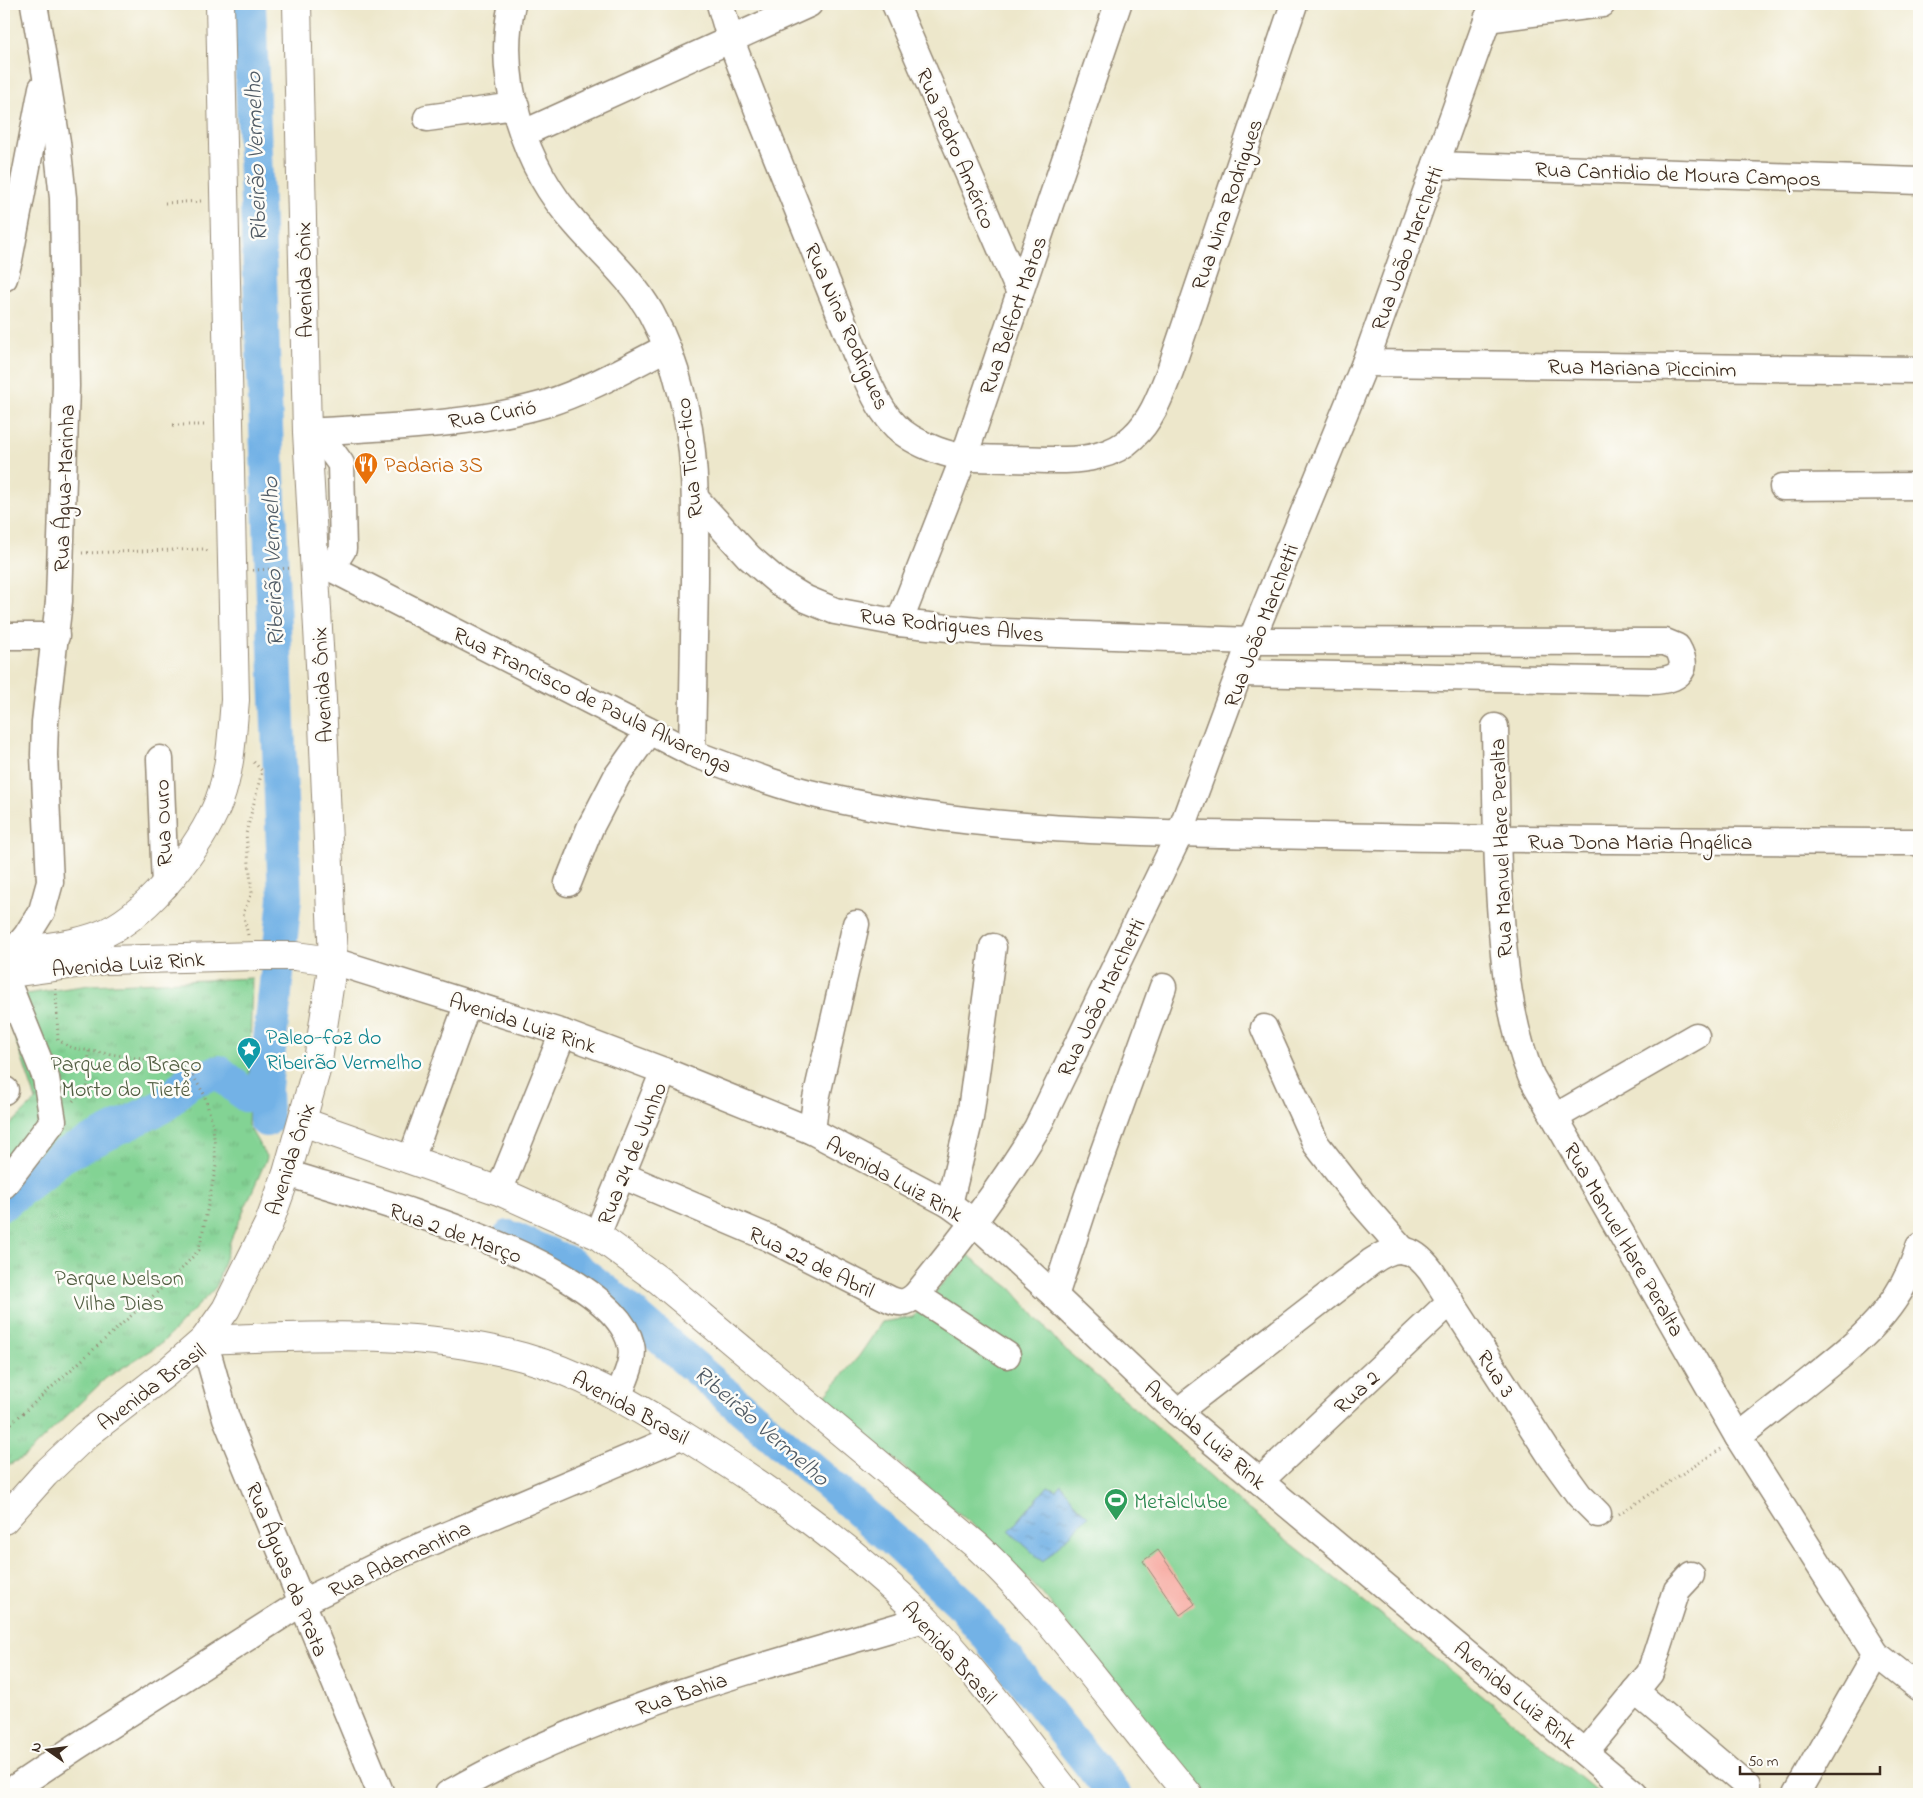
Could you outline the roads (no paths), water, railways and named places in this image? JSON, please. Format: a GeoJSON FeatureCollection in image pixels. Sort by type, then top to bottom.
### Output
{"type":"FeatureCollection","features":[{"type":"Feature","properties":{"kind":"main road"},"geometry":{"type":"LineString","coordinates":[[6,964],[106,932],[138,913],[164,886],[209,822],[219,800],[226,774],[235,700],[240,569],[229,425],[220,4]]}},
{"type":"Feature","properties":{"kind":"main road","name":"Avenida Ônix"},"geometry":{"type":"LineString","coordinates":[[204,1340],[226,1309],[250,1264],[287,1174],[317,1067],[333,961],[313,565],[312,432],[297,4]]}},
{"type":"Feature","properties":{"kind":"main road","name":"Avenida Luiz Rink"},"geometry":{"type":"LineString","coordinates":[[6,964],[55,967],[106,960],[258,956],[294,956],[333,961]]}},
{"type":"Feature","properties":{"kind":"main road"},"geometry":{"type":"LineString","coordinates":[[303,1122],[499,1191],[597,1234],[660,1281],[976,1545],[1010,1577],[1074,1652],[1188,1794]]}},
{"type":"Feature","properties":{"kind":"main road","name":"Avenida Brasil"},"geometry":{"type":"LineString","coordinates":[[4,1520],[45,1474],[86,1435],[166,1373],[204,1340],[344,1335],[403,1338],[470,1346],[542,1363],[618,1396],[730,1463],[849,1551],[924,1619],[982,1686],[1068,1794]]}},
{"type":"Feature","properties":{"kind":"street","name":"Rua Água-Marinha"},"geometry":{"type":"LineString","coordinates":[[6,964],[35,924],[42,911],[49,890],[44,755],[48,690],[56,636],[61,554],[66,386],[66,276],[61,179],[34,4]]}},
{"type":"Feature","properties":{"kind":"street","name":"Rua Tico-tico"},"geometry":{"type":"LineString","coordinates":[[512,4],[508,21],[507,51],[510,80],[524,134],[536,166],[549,189],[575,223],[626,277],[650,313],[666,348],[681,391],[696,499],[692,753]]}},
{"type":"Feature","properties":{"kind":"street","name":"Rua Nina Rodrigues"},"geometry":{"type":"LineString","coordinates":[[720,4],[730,38],[804,227],[877,402],[892,424],[912,439],[935,449],[964,457],[1054,460],[1095,457],[1121,446],[1133,438],[1144,425],[1170,371],[1294,4]]}},
{"type":"Feature","properties":{"kind":"street"},"geometry":{"type":"LineString","coordinates":[[524,134],[730,38],[809,4]]}},
{"type":"Feature","properties":{"kind":"street","name":"Rua Pedro Américo"},"geometry":{"type":"LineString","coordinates":[[895,4],[1020,293]]}},
{"type":"Feature","properties":{"kind":"street","name":"Rua Belfort Matos"},"geometry":{"type":"LineString","coordinates":[[899,623],[964,457],[1118,4]]}},
{"type":"Feature","properties":{"kind":"street"},"geometry":{"type":"LineString","coordinates":[[1490,11],[1602,4]]}},
{"type":"Feature","properties":{"kind":"street","name":"Rua João Marchetti"},"geometry":{"type":"LineString","coordinates":[[975,1223],[1013,1168],[1037,1128],[1180,833],[1251,641],[1365,364],[1490,11]]}},
{"type":"Feature","properties":{"kind":"street"},"geometry":{"type":"LineString","coordinates":[[4,278],[45,71]]}},
{"type":"Feature","properties":{"kind":"street"},"geometry":{"type":"LineString","coordinates":[[427,118],[516,106]]}},
{"type":"Feature","properties":{"kind":"street","name":"Rua Cantidio de Moura Campos"},"geometry":{"type":"LineString","coordinates":[[1436,165],[1919,181]]}},
{"type":"Feature","properties":{"kind":"street","name":"Rua Curió"},"geometry":{"type":"LineString","coordinates":[[312,432],[428,425],[494,416],[546,404],[616,374],[666,348]]}},
{"type":"Feature","properties":{"kind":"street","name":"Rua Mariana Piccinim"},"geometry":{"type":"LineString","coordinates":[[1365,364],[1919,370]]}},
{"type":"Feature","properties":{"kind":"street"},"geometry":{"type":"LineString","coordinates":[[1783,487],[1919,486]]}},
{"type":"Feature","properties":{"kind":"street","name":"Rua Rodrigues Alves"},"geometry":{"type":"LineString","coordinates":[[696,499],[750,557],[778,582],[806,600],[835,610],[899,623],[978,631],[1251,641],[1665,642],[1677,647],[1682,667],[1675,677],[1652,681],[1240,673]]}},
{"type":"Feature","properties":{"kind":"street","name":"Rua Francisco de Paula Alvarenga"},"geometry":{"type":"LineString","coordinates":[[313,565],[692,753],[750,775],[820,796],[925,816],[996,823],[1180,833]]}},
{"type":"Feature","properties":{"kind":"street"},"geometry":{"type":"LineString","coordinates":[[4,636],[56,636]]}},
{"type":"Feature","properties":{"kind":"street","name":"Rua Manuel Hare Peralta"},"geometry":{"type":"LineString","coordinates":[[1495,727],[1496,840],[1504,973],[1511,1013],[1520,1047],[1532,1076],[1738,1437],[1876,1654],[1919,1688]]}},
{"type":"Feature","properties":{"kind":"street"},"geometry":{"type":"LineString","coordinates":[[568,883],[590,828],[617,776],[649,731]]}},
{"type":"Feature","properties":{"kind":"street","name":"Rua Ouro"},"geometry":{"type":"LineString","coordinates":[[160,759],[164,886]]}},
{"type":"Feature","properties":{"kind":"street","name":"Rua Dona Maria Angélica"},"geometry":{"type":"LineString","coordinates":[[1180,833],[1496,840],[1919,842]]}},
{"type":"Feature","properties":{"kind":"street"},"geometry":{"type":"LineString","coordinates":[[812,1131],[816,1099],[856,924]]}},
{"type":"Feature","properties":{"kind":"street"},"geometry":{"type":"LineString","coordinates":[[949,1204],[970,1118],[994,947]]}},
{"type":"Feature","properties":{"kind":"street","name":"Avenida Luiz Rink"},"geometry":{"type":"LineString","coordinates":[[333,961],[563,1033],[664,1071],[812,1131],[949,1204],[975,1223],[1177,1412],[1634,1794]]}},
{"type":"Feature","properties":{"kind":"street"},"geometry":{"type":"LineString","coordinates":[[4,1185],[53,1121],[46,1078],[6,964]]}},
{"type":"Feature","properties":{"kind":"street"},"geometry":{"type":"LineString","coordinates":[[1055,1296],[1087,1198],[1163,987]]}},
{"type":"Feature","properties":{"kind":"street"},"geometry":{"type":"LineString","coordinates":[[410,1159],[468,1003]]}},
{"type":"Feature","properties":{"kind":"street","name":"Rua 3"},"geometry":{"type":"LineString","coordinates":[[1264,1028],[1316,1144],[1361,1202],[1395,1251],[1419,1257],[1451,1301],[1550,1455],[1579,1495],[1598,1514]]}},
{"type":"Feature","properties":{"kind":"street"},"geometry":{"type":"LineString","coordinates":[[499,1191],[563,1033]]}},
{"type":"Feature","properties":{"kind":"street"},"geometry":{"type":"LineString","coordinates":[[1555,1117],[1696,1036]]}},
{"type":"Feature","properties":{"kind":"street","name":"Rua 24 de Junho"},"geometry":{"type":"LineString","coordinates":[[597,1234],[664,1071]]}},
{"type":"Feature","properties":{"kind":"street","name":"Rua 2 de Março"},"geometry":{"type":"LineString","coordinates":[[287,1174],[481,1237],[531,1260],[601,1301],[625,1328],[632,1347],[630,1364],[618,1396]]}},
{"type":"Feature","properties":{"kind":"street","name":"Rua 22 de Abril"},"geometry":{"type":"LineString","coordinates":[[622,1175],[769,1238],[891,1300],[904,1303],[916,1295]]}},
{"type":"Feature","properties":{"kind":"street"},"geometry":{"type":"LineString","coordinates":[[975,1223],[916,1295],[1007,1355]]}},
{"type":"Feature","properties":{"kind":"street"},"geometry":{"type":"LineString","coordinates":[[1738,1437],[1850,1349],[1871,1330],[1901,1292],[1919,1247]]}},
{"type":"Feature","properties":{"kind":"street"},"geometry":{"type":"LineString","coordinates":[[1177,1412],[1395,1251]]}},
{"type":"Feature","properties":{"kind":"street","name":"Rua 2"},"geometry":{"type":"LineString","coordinates":[[1260,1481],[1451,1301]]}},
{"type":"Feature","properties":{"kind":"street","name":"Rua Águas da Prata"},"geometry":{"type":"LineString","coordinates":[[204,1340],[226,1418],[381,1794]]}},
{"type":"Feature","properties":{"kind":"street","name":"Rua Adamantina"},"geometry":{"type":"LineString","coordinates":[[6,1794],[301,1603],[402,1554],[683,1435]]}},
{"type":"Feature","properties":{"kind":"street"},"geometry":{"type":"LineString","coordinates":[[1585,1752],[1650,1673],[1677,1590],[1692,1575]]}},
{"type":"Feature","properties":{"kind":"street","name":"Rua Bahia"},"geometry":{"type":"LineString","coordinates":[[448,1794],[566,1736],[641,1706],[717,1680],[924,1619]]}},
{"type":"Feature","properties":{"kind":"street"},"geometry":{"type":"LineString","coordinates":[[1796,1794],[1876,1654]]}},
{"type":"Feature","properties":{"kind":"street"},"geometry":{"type":"LineString","coordinates":[[1634,1691],[1747,1786]]}},
{"type":"Feature","properties":{"kind":"water"},"geometry":{"type":"Polygon","coordinates":[[[1061,1484],[1076,1505],[1088,1516],[1043,1562],[1009,1531],[1048,1486],[1056,1490],[1061,1484]]]}},
{"type":"Feature","properties":{"kind":"waterway","name":"Ribeirão Vermelho"},"geometry":{"type":"LineString","coordinates":[[249,4],[285,898],[265,1088],[266,1120]]}},
{"type":"Feature","properties":{"kind":"waterway"},"geometry":{"type":"LineString","coordinates":[[4,1203],[62,1156],[163,1106],[189,1081],[219,1072],[246,1095],[265,1088]]}},
{"type":"Feature","properties":{"kind":"waterway","name":"Ribeirão Vermelho"},"geometry":{"type":"LineString","coordinates":[[509,1237],[569,1263],[624,1306],[899,1545],[961,1603],[1114,1794]]}},
{"type":"Feature","properties":{"kind":"place","name":"Padaria 3S"},"geometry":{"type":"Point","coordinates":[366,485]}},
{"type":"Feature","properties":{"kind":"place","name":"Paleo-foz do Ribeirão Vermelho"},"geometry":{"type":"Point","coordinates":[249,1070]}},
{"type":"Feature","properties":{"kind":"place","name":"Metalclube"},"geometry":{"type":"Point","coordinates":[1116,1521]}},
{"type":"Feature","properties":{"kind":"park label","name":"Parque do Braço Morto do Tietê"},"geometry":{"type":"Point","coordinates":[126,1076]}},
{"type":"Feature","properties":{"kind":"park label","name":"Parque Nelson Vilha Dias"},"geometry":{"type":"Point","coordinates":[119,1290]}}]}
